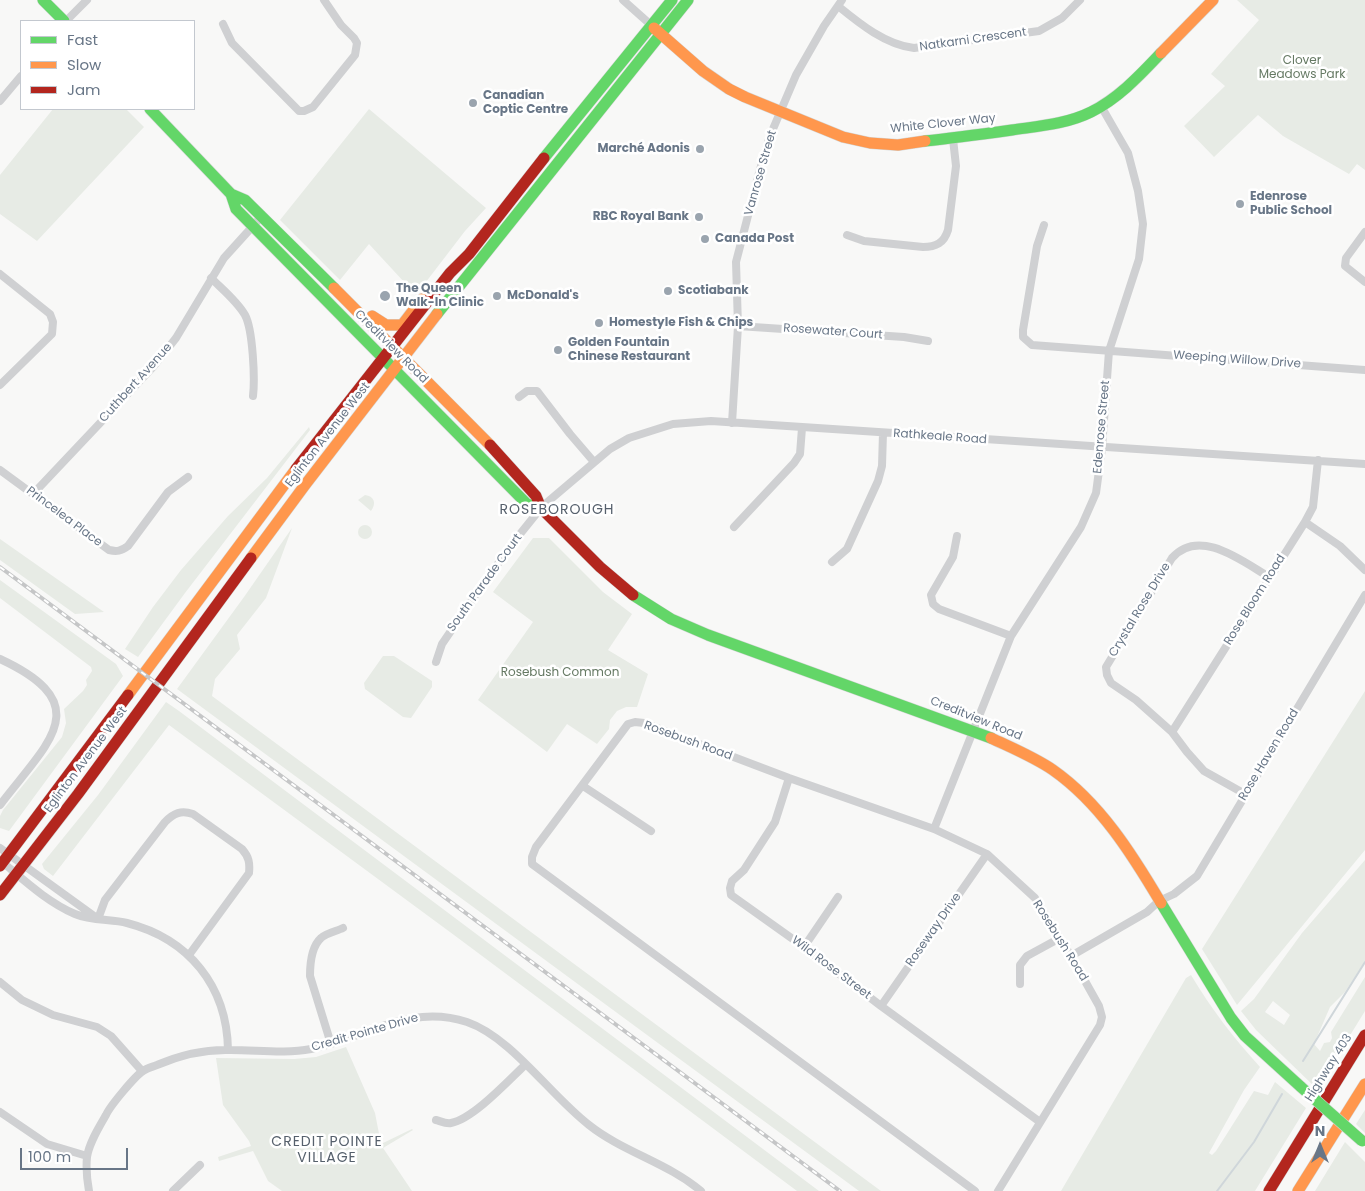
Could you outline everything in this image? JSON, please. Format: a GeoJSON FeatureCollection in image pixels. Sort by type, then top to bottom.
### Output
{"type":"FeatureCollection","features":[{"type":"Feature","properties":{"kind":"main road"},"geometry":{"type":"LineString","coordinates":[[43,0],[64,20]]}},
{"type":"Feature","properties":{"kind":"main road","name":"Eglinton Avenue West"},"geometry":{"type":"LineString","coordinates":[[2,859],[295,470],[382,358],[450,273],[469,254],[672,0]]}},
{"type":"Feature","properties":{"kind":"main road","name":"Eglinton Avenue West"},"geometry":{"type":"LineString","coordinates":[[0,895],[82,788],[304,487],[556,163],[688,0]]}},
{"type":"Feature","properties":{"kind":"main road","name":"White Clover Way"},"geometry":{"type":"LineString","coordinates":[[651,25],[695,64],[722,84],[746,97],[843,137],[870,143],[898,145],[1061,123],[1091,112],[1134,81],[1213,0]]}},
{"type":"Feature","properties":{"kind":"main road","name":"Creditview Road"},"geometry":{"type":"LineString","coordinates":[[151,110],[232,194],[246,200],[341,293],[494,449],[536,496],[541,508],[604,572],[645,604],[668,617],[708,635],[973,731],[1016,749],[1061,776],[1090,802],[1112,826],[1231,1018],[1246,1036],[1363,1142]]}},
{"type":"Feature","properties":{"kind":"main road","name":"Creditview Road"},"geometry":{"type":"LineString","coordinates":[[232,194],[236,209],[254,225],[382,358],[527,504],[541,508]]}},
{"type":"Feature","properties":{"kind":"main road"},"geometry":{"type":"LineString","coordinates":[[341,293],[354,298],[377,322],[387,326],[402,324],[422,299],[430,299]]}},
{"type":"Feature","properties":{"kind":"main road","name":"Highway 403"},"geometry":{"type":"LineString","coordinates":[[1269,1191],[1365,1035]]}},
{"type":"Feature","properties":{"kind":"main road"},"geometry":{"type":"LineString","coordinates":[[1298,1191],[1365,1084]]}},
{"type":"Feature","properties":{"kind":"street"},"geometry":{"type":"LineString","coordinates":[[66,20],[87,0]]}},
{"type":"Feature","properties":{"kind":"street"},"geometry":{"type":"LineString","coordinates":[[223,24],[232,43],[298,111],[304,111],[313,107],[357,50],[357,43],[354,38],[341,25],[324,0]]}},
{"type":"Feature","properties":{"kind":"street"},"geometry":{"type":"LineString","coordinates":[[623,0],[651,25]]}},
{"type":"Feature","properties":{"kind":"street","name":"Natkarni Crescent"},"geometry":{"type":"LineString","coordinates":[[840,3],[889,42],[914,48],[1039,31],[1062,18],[1080,0]]}},
{"type":"Feature","properties":{"kind":"street","name":"Vanrose Street"},"geometry":{"type":"LineString","coordinates":[[732,423],[738,326],[736,262],[759,173],[780,111],[796,75],[824,26],[840,3]]}},
{"type":"Feature","properties":{"kind":"street"},"geometry":{"type":"LineString","coordinates":[[0,101],[20,77]]}},
{"type":"Feature","properties":{"kind":"street","name":"Edenrose Street"},"geometry":{"type":"LineString","coordinates":[[934,829],[1011,636],[1081,527],[1096,493],[1102,448],[1109,351],[1139,259],[1143,224],[1138,190],[1128,153],[1101,106]]}},
{"type":"Feature","properties":{"kind":"street"},"geometry":{"type":"LineString","coordinates":[[847,235],[864,241],[923,247],[931,247],[940,243],[945,238],[948,230],[956,166],[953,139]]}},
{"type":"Feature","properties":{"kind":"street","name":"Cuthbert Avenue"},"geometry":{"type":"LineString","coordinates":[[33,494],[153,367],[176,338],[224,258],[262,216]]}},
{"type":"Feature","properties":{"kind":"street","name":"Weeping Willow Drive"},"geometry":{"type":"LineString","coordinates":[[1044,226],[1037,246],[1023,337],[1032,345],[1365,370]]}},
{"type":"Feature","properties":{"kind":"street"},"geometry":{"type":"LineString","coordinates":[[1365,232],[1346,258],[1346,266],[1365,282]]}},
{"type":"Feature","properties":{"kind":"street"},"geometry":{"type":"LineString","coordinates":[[0,274],[50,314],[53,322],[52,334],[0,385]]}},
{"type":"Feature","properties":{"kind":"street"},"geometry":{"type":"LineString","coordinates":[[211,278],[240,308],[248,323],[255,378],[253,396]]}},
{"type":"Feature","properties":{"kind":"street","name":"Rosewater Court"},"geometry":{"type":"LineString","coordinates":[[738,326],[904,337],[928,342]]}},
{"type":"Feature","properties":{"kind":"street"},"geometry":{"type":"LineString","coordinates":[[519,397],[526,390],[538,391],[570,434],[594,462]]}},
{"type":"Feature","properties":{"kind":"street","name":"Rathkeale Road"},"geometry":{"type":"LineString","coordinates":[[541,508],[610,449],[629,438],[656,428],[682,423],[732,423],[1365,464]]}},
{"type":"Feature","properties":{"kind":"street"},"geometry":{"type":"LineString","coordinates":[[734,527],[800,454],[802,428]]}},
{"type":"Feature","properties":{"kind":"street"},"geometry":{"type":"LineString","coordinates":[[832,562],[847,549],[878,481],[882,466],[884,433]]}},
{"type":"Feature","properties":{"kind":"street","name":"Rose Bloom Road"},"geometry":{"type":"LineString","coordinates":[[1172,732],[1305,522],[1313,507],[1318,460]]}},
{"type":"Feature","properties":{"kind":"street","name":"Princelea Place"},"geometry":{"type":"LineString","coordinates":[[0,470],[108,550],[120,551],[128,546],[168,492],[188,478]]}},
{"type":"Feature","properties":{"kind":"street","name":"South Parade Court"},"geometry":{"type":"LineString","coordinates":[[436,662],[442,644],[499,562],[541,508]]}},
{"type":"Feature","properties":{"kind":"street"},"geometry":{"type":"LineString","coordinates":[[1305,522],[1340,546],[1365,570]]}},
{"type":"Feature","properties":{"kind":"street"},"geometry":{"type":"LineString","coordinates":[[957,536],[953,557],[931,595],[933,604],[938,609],[1011,636]]}},
{"type":"Feature","properties":{"kind":"street","name":"Crystal Rose Drive"},"geometry":{"type":"LineString","coordinates":[[1245,794],[1204,771],[1172,732],[1144,706],[1111,683],[1106,667],[1178,551],[1187,547],[1200,546],[1217,548],[1232,554],[1269,577]]}},
{"type":"Feature","properties":{"kind":"street","name":"Rose Haven Road"},"geometry":{"type":"LineString","coordinates":[[1071,956],[1147,912],[1159,901],[1174,894],[1197,876],[1365,595]]}},
{"type":"Feature","properties":{"kind":"street"},"geometry":{"type":"LineString","coordinates":[[0,659],[22,669],[48,690],[55,702],[57,713],[56,723],[49,740],[0,805]]}},
{"type":"Feature","properties":{"kind":"street","name":"Rosebush Road"},"geometry":{"type":"LineString","coordinates":[[976,1191],[532,864],[532,857],[536,847],[628,724],[635,722],[644,723],[789,778],[934,829],[987,854],[1035,898],[1071,956],[1099,1006],[1102,1017],[1100,1025],[998,1191]]}},
{"type":"Feature","properties":{"kind":"street","name":"Wild Rose Street"},"geometry":{"type":"LineString","coordinates":[[789,778],[770,830],[744,870],[732,881],[730,895],[804,947],[881,1006],[1040,1122]]}},
{"type":"Feature","properties":{"kind":"street"},"geometry":{"type":"LineString","coordinates":[[583,786],[651,831]]}},
{"type":"Feature","properties":{"kind":"street"},"geometry":{"type":"LineString","coordinates":[[98,919],[105,900],[165,822],[174,813],[185,812],[193,814],[242,849],[248,856],[250,864],[249,874],[189,955]]}},
{"type":"Feature","properties":{"kind":"street","name":"Roseway Drive"},"geometry":{"type":"LineString","coordinates":[[881,1006],[987,854]]}},
{"type":"Feature","properties":{"kind":"street"},"geometry":{"type":"LineString","coordinates":[[2,859],[98,919]]}},
{"type":"Feature","properties":{"kind":"street"},"geometry":{"type":"LineString","coordinates":[[2,859],[20,869],[63,908],[76,915],[127,923],[167,939],[189,955],[203,969],[214,988],[227,1028],[228,1050]]}},
{"type":"Feature","properties":{"kind":"street"},"geometry":{"type":"LineString","coordinates":[[804,947],[838,897]]}},
{"type":"Feature","properties":{"kind":"street"},"geometry":{"type":"LineString","coordinates":[[331,1044],[310,976],[310,964],[313,952],[321,938],[343,928]]}},
{"type":"Feature","properties":{"kind":"street"},"geometry":{"type":"LineString","coordinates":[[1020,984],[1020,965],[1027,956],[1060,938]]}},
{"type":"Feature","properties":{"kind":"street"},"geometry":{"type":"LineString","coordinates":[[0,982],[22,1000],[53,1015],[97,1028],[104,1032],[110,1036],[142,1071]]}},
{"type":"Feature","properties":{"kind":"street","name":"Credit Pointe Drive"},"geometry":{"type":"LineString","coordinates":[[89,1191],[87,1156],[98,1128],[109,1108],[142,1071],[172,1058],[195,1052],[228,1050],[286,1052],[331,1044],[418,1016],[456,1019],[481,1028],[499,1040],[590,1126],[613,1141],[688,1180],[701,1191]]}},
{"type":"Feature","properties":{"kind":"street"},"geometry":{"type":"LineString","coordinates":[[436,1120],[450,1124],[466,1117],[492,1097],[525,1065]]}},
{"type":"Feature","properties":{"kind":"street"},"geometry":{"type":"LineString","coordinates":[[0,1112],[47,1144],[87,1156]]}},
{"type":"Feature","properties":{"kind":"street"},"geometry":{"type":"LineString","coordinates":[[173,1191],[200,1165]]}},
{"type":"Feature","properties":{"kind":"green space","name":"Clover Meadows Park"},"geometry":{"type":"Polygon","coordinates":[[[1237,0],[1365,0],[1365,170],[1357,164],[1349,174],[1283,136],[1258,115],[1214,157],[1184,126],[1225,86],[1211,74],[1259,20],[1237,0]]]}},
{"type":"Feature","properties":{"kind":"green space"},"geometry":{"type":"Polygon","coordinates":[[[369,109],[486,208],[465,231],[416,295],[369,244],[340,280],[280,220],[369,109]]]}},
{"type":"Feature","properties":{"kind":"green space"},"geometry":{"type":"Polygon","coordinates":[[[52,110],[127,110],[144,127],[37,241],[0,214],[0,175],[52,110]]]}},
{"type":"Feature","properties":{"kind":"green space"},"geometry":{"type":"Polygon","coordinates":[[[309,427],[310,430],[138,657],[125,649],[181,570],[228,516],[267,478],[309,427]]]}},
{"type":"Feature","properties":{"kind":"green space"},"geometry":{"type":"Polygon","coordinates":[[[365,495],[374,500],[371,511],[358,500],[365,495]]]}},
{"type":"Feature","properties":{"kind":"green space"},"geometry":{"type":"Polygon","coordinates":[[[365,525],[370,527],[372,532],[370,537],[365,539],[360,537],[358,532],[360,527],[365,525]]]}},
{"type":"Feature","properties":{"kind":"green space"},"geometry":{"type":"Polygon","coordinates":[[[292,528],[266,598],[237,635],[240,649],[215,679],[212,696],[881,1191],[859,1191],[177,689],[292,528]]]}},
{"type":"Feature","properties":{"kind":"green space","name":"Rosebush Common"},"geometry":{"type":"Polygon","coordinates":[[[533,538],[549,538],[603,592],[632,614],[608,650],[648,674],[637,707],[626,707],[617,711],[610,720],[609,729],[597,744],[567,724],[547,752],[478,700],[533,622],[493,592],[533,538]]]}},
{"type":"Feature","properties":{"kind":"green space"},"geometry":{"type":"Polygon","coordinates":[[[0,539],[104,612],[75,614],[0,560],[0,539]]]}},
{"type":"Feature","properties":{"kind":"green space"},"geometry":{"type":"Polygon","coordinates":[[[0,580],[116,664],[123,676],[9,831],[0,828],[0,816],[3,810],[62,737],[66,723],[64,709],[83,691],[87,685],[86,680],[92,671],[91,667],[0,598],[0,580]]]}},
{"type":"Feature","properties":{"kind":"green space"},"geometry":{"type":"Polygon","coordinates":[[[383,656],[394,656],[432,681],[432,687],[411,718],[403,717],[365,689],[364,683],[383,656]]]}},
{"type":"Feature","properties":{"kind":"green space"},"geometry":{"type":"Polygon","coordinates":[[[1365,691],[1365,850],[1237,1005],[1202,949],[1365,691]]]}},
{"type":"Feature","properties":{"kind":"green space"},"geometry":{"type":"Polygon","coordinates":[[[166,702],[819,1191],[797,1191],[169,725],[53,876],[44,869],[42,864],[98,795],[166,702]]]}},
{"type":"Feature","properties":{"kind":"green space"},"geometry":{"type":"Polygon","coordinates":[[[1365,860],[1365,961],[1345,992],[1330,1007],[1314,1044],[1320,1051],[1324,1043],[1330,1042],[1332,1038],[1331,1032],[1365,977],[1365,1011],[1317,1089],[1256,1030],[1241,1011],[1254,999],[1302,933],[1365,860]],[[1273,1001],[1265,1012],[1284,1025],[1290,1015],[1273,1001]]]}},
{"type":"Feature","properties":{"kind":"green space"},"geometry":{"type":"Polygon","coordinates":[[[1191,975],[1223,1023],[1260,1067],[1244,1090],[1209,1153],[1212,1155],[1216,1151],[1254,1091],[1268,1095],[1275,1082],[1306,1108],[1255,1191],[1061,1191],[1186,978],[1191,975]]]}},
{"type":"Feature","properties":{"kind":"green space"},"geometry":{"type":"Polygon","coordinates":[[[346,1047],[375,1113],[381,1144],[413,1130],[383,1148],[412,1191],[282,1191],[268,1181],[253,1151],[219,1161],[218,1157],[251,1146],[223,1105],[216,1058],[294,1059],[316,1057],[346,1047]]]}},
{"type":"Feature","properties":{"kind":"green space"},"geometry":{"type":"Polygon","coordinates":[[[1365,1110],[1365,1133],[1356,1124],[1365,1110]]]}},
{"type":"Feature","properties":{"kind":"green space"},"geometry":{"type":"Polygon","coordinates":[[[1345,1142],[1365,1162],[1365,1191],[1315,1191],[1345,1142]]]}},
{"type":"Feature","properties":{"kind":"waterway"},"geometry":{"type":"LineString","coordinates":[[1303,1061],[1365,962]]}},
{"type":"Feature","properties":{"kind":"waterway"},"geometry":{"type":"LineString","coordinates":[[1217,1191],[1254,1142],[1282,1094]]}},
{"type":"Feature","properties":{"kind":"railway"},"geometry":{"type":"LineString","coordinates":[[0,567],[840,1191]]}},
{"type":"Feature","properties":{"kind":"traffic: fast"},"geometry":{"type":"LineString","coordinates":[[43,0],[63,20]]}},
{"type":"Feature","properties":{"kind":"traffic: fast"},"geometry":{"type":"LineString","coordinates":[[544,158],[672,0]]}},
{"type":"Feature","properties":{"kind":"traffic: fast"},"geometry":{"type":"LineString","coordinates":[[437,314],[688,0]]}},
{"type":"Feature","properties":{"kind":"traffic: fast"},"geometry":{"type":"LineString","coordinates":[[925,141],[1043,126],[1082,116],[1120,93],[1161,53]]}},
{"type":"Feature","properties":{"kind":"traffic: fast"},"geometry":{"type":"LineString","coordinates":[[151,110],[231,194],[245,200],[334,288]]}},
{"type":"Feature","properties":{"kind":"traffic: fast"},"geometry":{"type":"LineString","coordinates":[[231,194],[236,209],[527,504],[541,508]]}},
{"type":"Feature","properties":{"kind":"traffic: fast"},"geometry":{"type":"LineString","coordinates":[[633,595],[671,619],[708,635],[991,738]]}},
{"type":"Feature","properties":{"kind":"traffic: fast"},"geometry":{"type":"LineString","coordinates":[[1161,903],[1231,1018],[1245,1036],[1301,1087]]}},
{"type":"Feature","properties":{"kind":"traffic: fast"},"geometry":{"type":"LineString","coordinates":[[1301,1087],[1362,1141]]}},
{"type":"Feature","properties":{"kind":"traffic: slow"},"geometry":{"type":"LineString","coordinates":[[1161,53],[1213,0]]}},
{"type":"Feature","properties":{"kind":"traffic: slow"},"geometry":{"type":"LineString","coordinates":[[654,28],[703,71],[729,89],[745,97],[843,137],[870,143],[898,145],[925,141]]}},
{"type":"Feature","properties":{"kind":"traffic: slow"},"geometry":{"type":"LineString","coordinates":[[334,288],[490,445]]}},
{"type":"Feature","properties":{"kind":"traffic: slow"},"geometry":{"type":"LineString","coordinates":[[372,316],[386,325],[402,325],[422,299],[429,299]]}},
{"type":"Feature","properties":{"kind":"traffic: slow"},"geometry":{"type":"LineString","coordinates":[[251,558],[437,314]]}},
{"type":"Feature","properties":{"kind":"traffic: slow"},"geometry":{"type":"LineString","coordinates":[[128,695],[296,469]]}},
{"type":"Feature","properties":{"kind":"traffic: slow"},"geometry":{"type":"LineString","coordinates":[[991,738],[1046,765],[1086,798],[1114,830],[1161,903]]}},
{"type":"Feature","properties":{"kind":"traffic: slow"},"geometry":{"type":"LineString","coordinates":[[1298,1191],[1365,1084]]}},
{"type":"Feature","properties":{"kind":"traffic: jam"},"geometry":{"type":"LineString","coordinates":[[296,469],[450,273],[469,254],[544,158]]}},
{"type":"Feature","properties":{"kind":"traffic: jam"},"geometry":{"type":"LineString","coordinates":[[490,445],[536,496],[541,508],[600,567],[633,595]]}},
{"type":"Feature","properties":{"kind":"traffic: jam"},"geometry":{"type":"LineString","coordinates":[[0,895],[78,794],[251,558]]}},
{"type":"Feature","properties":{"kind":"traffic: jam"},"geometry":{"type":"LineString","coordinates":[[0,866],[128,695]]}},
{"type":"Feature","properties":{"kind":"traffic: jam"},"geometry":{"type":"LineString","coordinates":[[1269,1191],[1365,1035]]}},
{"type":"Feature","properties":{"kind":"place","name":"Canadian Coptic Centre"},"geometry":{"type":"Point","coordinates":[473,103]}},
{"type":"Feature","properties":{"kind":"place","name":"Marché Adonis"},"geometry":{"type":"Point","coordinates":[700,149]}},
{"type":"Feature","properties":{"kind":"place","name":"Edenrose Public School"},"geometry":{"type":"Point","coordinates":[1240,204]}},
{"type":"Feature","properties":{"kind":"place","name":"RBC Royal Bank"},"geometry":{"type":"Point","coordinates":[699,217]}},
{"type":"Feature","properties":{"kind":"place","name":"Canada Post"},"geometry":{"type":"Point","coordinates":[705,239]}},
{"type":"Feature","properties":{"kind":"place","name":"Scotiabank"},"geometry":{"type":"Point","coordinates":[668,291]}},
{"type":"Feature","properties":{"kind":"place","name":"The Queen Walk-In Clinic"},"geometry":{"type":"Point","coordinates":[385,296]}},
{"type":"Feature","properties":{"kind":"place","name":"McDonald's"},"geometry":{"type":"Point","coordinates":[497,296]}},
{"type":"Feature","properties":{"kind":"place","name":"Homestyle Fish & Chips"},"geometry":{"type":"Point","coordinates":[599,323]}},
{"type":"Feature","properties":{"kind":"place","name":"Golden Fountain Chinese Restaurant"},"geometry":{"type":"Point","coordinates":[558,350]}},
{"type":"Feature","properties":{"kind":"district","name":"ROSEBOROUGH"},"geometry":{"type":"Point","coordinates":[557,510]}},
{"type":"Feature","properties":{"kind":"district","name":"CREDIT POINTE VILLAGE"},"geometry":{"type":"Point","coordinates":[327,1150]}}]}
